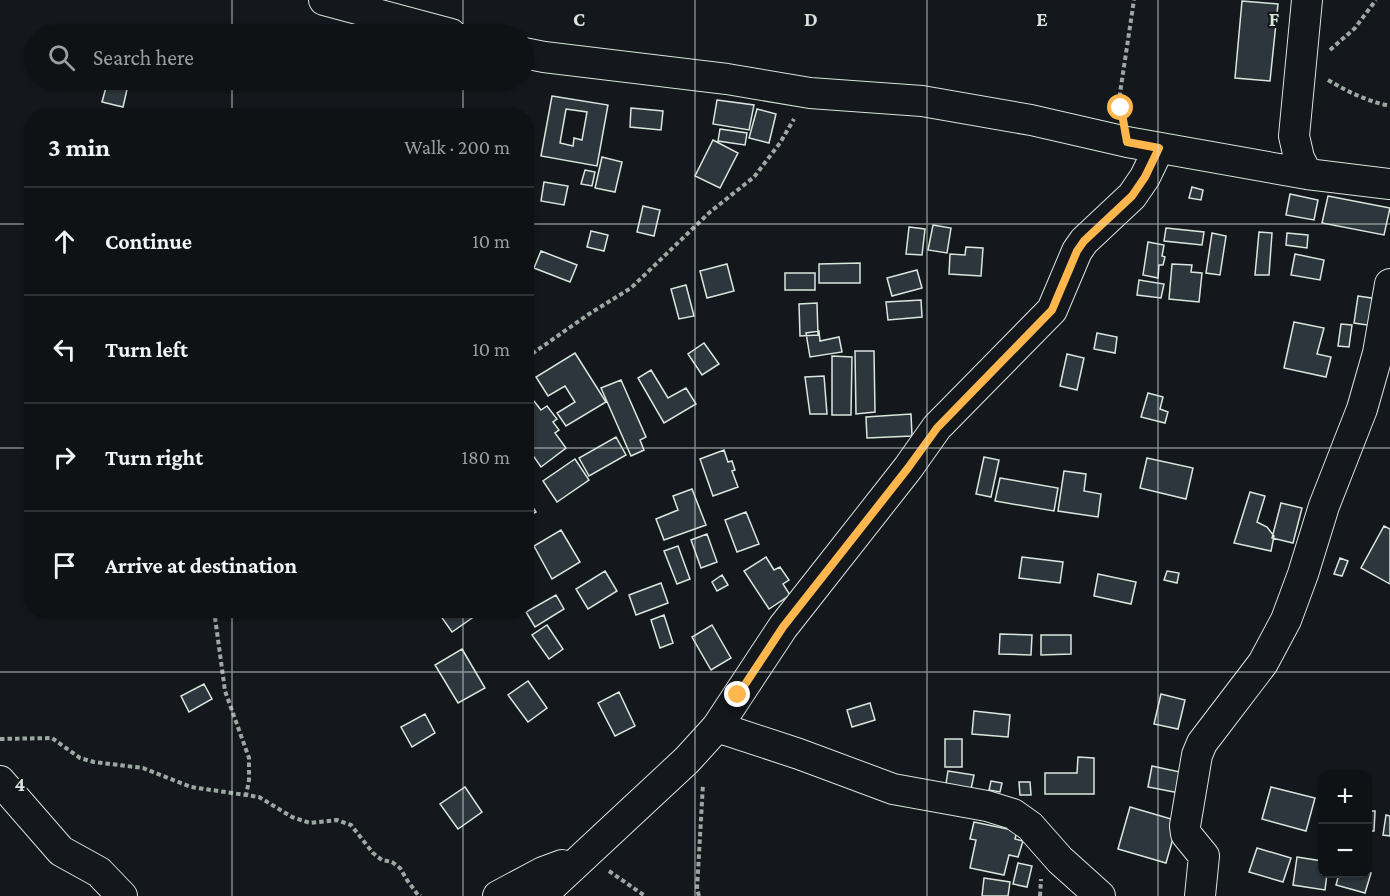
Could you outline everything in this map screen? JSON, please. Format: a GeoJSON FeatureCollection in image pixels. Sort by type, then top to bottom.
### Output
{"type":"FeatureCollection","features":[{"type":"Feature","properties":{"kind":"street"},"geometry":{"type":"LineString","coordinates":[[324,0],[414,24]]}},
{"type":"Feature","properties":{"kind":"street"},"geometry":{"type":"LineString","coordinates":[[1307,0],[1306,66],[1294,136],[1299,158],[1307,174]]}},
{"type":"Feature","properties":{"kind":"street"},"geometry":{"type":"LineString","coordinates":[[534,54],[727,79],[810,93],[934,103],[1031,120],[1159,148],[1307,174],[1390,184]]}},
{"type":"Feature","properties":{"kind":"street"},"geometry":{"type":"LineString","coordinates":[[541,896],[710,736],[783,627],[937,428],[1052,310],[1077,251],[1084,241],[1132,196],[1145,177],[1159,148]]}},
{"type":"Feature","properties":{"kind":"street"},"geometry":{"type":"LineString","coordinates":[[1200,896],[1204,856],[1186,834],[1185,826],[1197,754],[1206,736],[1263,663],[1286,620],[1310,555],[1324,506],[1362,409],[1378,353],[1390,284]]}},
{"type":"Feature","properties":{"kind":"street"},"geometry":{"type":"LineString","coordinates":[[710,736],[799,754],[893,789],[987,806],[1013,814],[1030,826],[1060,860],[1100,896]]}},
{"type":"Feature","properties":{"kind":"street"},"geometry":{"type":"LineString","coordinates":[[0,781],[61,851],[99,872],[122,896]]}},
{"type":"Feature","properties":{"kind":"street"},"geometry":{"type":"LineString","coordinates":[[498,896],[543,872],[585,856]]}},
{"type":"Feature","properties":{"kind":"path"},"geometry":{"type":"LineString","coordinates":[[1127,142],[1120,93],[1134,0]]}},
{"type":"Feature","properties":{"kind":"path"},"geometry":{"type":"LineString","coordinates":[[1376,0],[1354,28],[1306,66],[1350,93],[1371,102],[1390,106]]}},
{"type":"Feature","properties":{"kind":"path"},"geometry":{"type":"LineString","coordinates":[[534,352],[631,288],[679,239],[753,177],[780,143],[810,93]]}},
{"type":"Feature","properties":{"kind":"path"},"geometry":{"type":"LineString","coordinates":[[215,618],[225,691],[249,758],[246,796]]}},
{"type":"Feature","properties":{"kind":"path"},"geometry":{"type":"LineString","coordinates":[[699,896],[697,889],[702,794],[710,736]]}},
{"type":"Feature","properties":{"kind":"path"},"geometry":{"type":"LineString","coordinates":[[0,740],[52,738],[80,758],[143,768],[191,787],[259,797],[292,817],[310,823],[337,820],[351,825],[373,853],[382,860],[393,862],[400,868],[418,895],[422,896]]}},
{"type":"Feature","properties":{"kind":"path"},"geometry":{"type":"LineString","coordinates":[[585,856],[620,877],[645,896]]}},
{"type":"Feature","properties":{"kind":"building"},"geometry":{"type":"Polygon","coordinates":[[[1242,1],[1278,4],[1270,81],[1235,78],[1242,1]]]}},
{"type":"Feature","properties":{"kind":"building"},"geometry":{"type":"Polygon","coordinates":[[[105,90],[127,90],[123,107],[102,102],[105,90]]]}},
{"type":"Feature","properties":{"kind":"building"},"geometry":{"type":"Polygon","coordinates":[[[552,96],[608,105],[597,166],[541,156],[552,96]],[[566,109],[560,143],[573,146],[574,138],[582,140],[587,112],[566,109]]]}},
{"type":"Feature","properties":{"kind":"building"},"geometry":{"type":"Polygon","coordinates":[[[717,100],[754,105],[749,130],[713,124],[717,100]]]}},
{"type":"Feature","properties":{"kind":"building"},"geometry":{"type":"Polygon","coordinates":[[[631,108],[663,111],[661,130],[630,127],[631,108]]]}},
{"type":"Feature","properties":{"kind":"building"},"geometry":{"type":"Polygon","coordinates":[[[757,109],[776,114],[769,143],[749,138],[757,109]]]}},
{"type":"Feature","properties":{"kind":"building"},"geometry":{"type":"Polygon","coordinates":[[[720,129],[747,133],[745,145],[718,141],[720,129]]]}},
{"type":"Feature","properties":{"kind":"building"},"geometry":{"type":"Polygon","coordinates":[[[713,140],[738,153],[720,188],[695,176],[713,140]]]}},
{"type":"Feature","properties":{"kind":"building"},"geometry":{"type":"Polygon","coordinates":[[[602,157],[622,162],[615,192],[595,188],[602,157]]]}},
{"type":"Feature","properties":{"kind":"building"},"geometry":{"type":"Polygon","coordinates":[[[585,170],[595,172],[592,186],[581,184],[585,170]]]}},
{"type":"Feature","properties":{"kind":"building"},"geometry":{"type":"Polygon","coordinates":[[[544,182],[568,186],[564,205],[541,201],[544,182]]]}},
{"type":"Feature","properties":{"kind":"building"},"geometry":{"type":"Polygon","coordinates":[[[1192,187],[1203,190],[1201,200],[1189,198],[1192,187]]]}},
{"type":"Feature","properties":{"kind":"building"},"geometry":{"type":"Polygon","coordinates":[[[1290,194],[1318,200],[1314,220],[1286,215],[1290,194]]]}},
{"type":"Feature","properties":{"kind":"building"},"geometry":{"type":"Polygon","coordinates":[[[1328,196],[1390,208],[1384,235],[1322,223],[1328,196]]]}},
{"type":"Feature","properties":{"kind":"building"},"geometry":{"type":"Polygon","coordinates":[[[643,206],[660,210],[654,236],[637,232],[643,206]]]}},
{"type":"Feature","properties":{"kind":"building"},"geometry":{"type":"Polygon","coordinates":[[[933,225],[951,228],[947,253],[928,250],[933,225]]]}},
{"type":"Feature","properties":{"kind":"building"},"geometry":{"type":"Polygon","coordinates":[[[909,227],[925,229],[922,255],[906,254],[909,227]]]}},
{"type":"Feature","properties":{"kind":"building"},"geometry":{"type":"Polygon","coordinates":[[[1166,228],[1204,232],[1202,245],[1164,241],[1166,228]]]}},
{"type":"Feature","properties":{"kind":"building"},"geometry":{"type":"Polygon","coordinates":[[[591,231],[608,235],[604,251],[587,247],[591,231]]]}},
{"type":"Feature","properties":{"kind":"building"},"geometry":{"type":"Polygon","coordinates":[[[1259,232],[1272,233],[1269,275],[1255,275],[1259,232]]]}},
{"type":"Feature","properties":{"kind":"building"},"geometry":{"type":"Polygon","coordinates":[[[1212,233],[1226,236],[1220,275],[1206,273],[1212,233]]]}},
{"type":"Feature","properties":{"kind":"building"},"geometry":{"type":"Polygon","coordinates":[[[1287,233],[1308,235],[1307,248],[1286,245],[1287,233]]]}},
{"type":"Feature","properties":{"kind":"building"},"geometry":{"type":"Polygon","coordinates":[[[1148,242],[1164,245],[1162,256],[1165,257],[1163,265],[1159,265],[1158,278],[1143,275],[1148,242]]]}},
{"type":"Feature","properties":{"kind":"building"},"geometry":{"type":"Polygon","coordinates":[[[966,247],[983,248],[981,276],[949,274],[950,254],[965,255],[966,247]]]}},
{"type":"Feature","properties":{"kind":"building"},"geometry":{"type":"Polygon","coordinates":[[[541,251],[577,265],[570,282],[534,268],[541,251]]]}},
{"type":"Feature","properties":{"kind":"building"},"geometry":{"type":"Polygon","coordinates":[[[1295,254],[1324,260],[1320,280],[1291,275],[1295,254]]]}},
{"type":"Feature","properties":{"kind":"building"},"geometry":{"type":"Polygon","coordinates":[[[860,263],[860,283],[819,283],[819,264],[860,263]]]}},
{"type":"Feature","properties":{"kind":"building"},"geometry":{"type":"Polygon","coordinates":[[[727,264],[734,291],[707,298],[700,271],[727,264]]]}},
{"type":"Feature","properties":{"kind":"building"},"geometry":{"type":"Polygon","coordinates":[[[1172,264],[1192,265],[1191,272],[1202,273],[1199,302],[1169,299],[1172,264]]]}},
{"type":"Feature","properties":{"kind":"building"},"geometry":{"type":"Polygon","coordinates":[[[917,270],[922,288],[892,296],[887,278],[917,270]]]}},
{"type":"Feature","properties":{"kind":"building"},"geometry":{"type":"Polygon","coordinates":[[[785,273],[815,273],[815,290],[785,290],[785,273]]]}},
{"type":"Feature","properties":{"kind":"building"},"geometry":{"type":"Polygon","coordinates":[[[1139,280],[1164,284],[1161,298],[1137,295],[1139,280]]]}},
{"type":"Feature","properties":{"kind":"building"},"geometry":{"type":"Polygon","coordinates":[[[686,285],[694,316],[679,319],[671,289],[686,285]]]}},
{"type":"Feature","properties":{"kind":"building"},"geometry":{"type":"Polygon","coordinates":[[[1358,296],[1378,299],[1374,326],[1354,323],[1358,296]]]}},
{"type":"Feature","properties":{"kind":"building"},"geometry":{"type":"Polygon","coordinates":[[[921,300],[922,317],[888,320],[886,302],[921,300]]]}},
{"type":"Feature","properties":{"kind":"building"},"geometry":{"type":"Polygon","coordinates":[[[817,303],[818,335],[800,336],[799,304],[817,303]]]}},
{"type":"Feature","properties":{"kind":"building"},"geometry":{"type":"Polygon","coordinates":[[[1294,322],[1324,328],[1317,354],[1331,357],[1326,377],[1284,368],[1294,322]]]}},
{"type":"Feature","properties":{"kind":"building"},"geometry":{"type":"Polygon","coordinates":[[[1341,324],[1352,325],[1349,347],[1338,346],[1341,324]]]}},
{"type":"Feature","properties":{"kind":"building"},"geometry":{"type":"Polygon","coordinates":[[[819,331],[820,341],[839,337],[842,352],[810,357],[806,333],[819,331]]]}},
{"type":"Feature","properties":{"kind":"building"},"geometry":{"type":"Polygon","coordinates":[[[1097,333],[1117,337],[1115,353],[1094,349],[1097,333]]]}},
{"type":"Feature","properties":{"kind":"building"},"geometry":{"type":"Polygon","coordinates":[[[704,343],[719,364],[702,375],[688,354],[704,343]]]}},
{"type":"Feature","properties":{"kind":"building"},"geometry":{"type":"Polygon","coordinates":[[[855,351],[874,351],[875,412],[856,414],[855,351]]]}},
{"type":"Feature","properties":{"kind":"building"},"geometry":{"type":"Polygon","coordinates":[[[575,353],[606,402],[566,426],[557,413],[575,402],[565,386],[548,396],[536,377],[575,353]]]}},
{"type":"Feature","properties":{"kind":"building"},"geometry":{"type":"Polygon","coordinates":[[[1067,354],[1084,358],[1077,390],[1060,386],[1067,354]]]}},
{"type":"Feature","properties":{"kind":"building"},"geometry":{"type":"Polygon","coordinates":[[[832,356],[852,357],[851,415],[832,415],[832,356]]]}},
{"type":"Feature","properties":{"kind":"building"},"geometry":{"type":"Polygon","coordinates":[[[651,370],[668,398],[686,388],[696,404],[664,423],[638,378],[651,370]]]}},
{"type":"Feature","properties":{"kind":"building"},"geometry":{"type":"Polygon","coordinates":[[[824,376],[827,414],[810,414],[805,377],[824,376]]]}},
{"type":"Feature","properties":{"kind":"building"},"geometry":{"type":"Polygon","coordinates":[[[621,380],[646,437],[640,440],[644,450],[631,456],[601,388],[621,380]]]}},
{"type":"Feature","properties":{"kind":"building"},"geometry":{"type":"Polygon","coordinates":[[[1148,393],[1163,397],[1160,409],[1168,412],[1165,423],[1141,417],[1148,393]]]}},
{"type":"Feature","properties":{"kind":"building"},"geometry":{"type":"Polygon","coordinates":[[[534,401],[541,410],[547,406],[557,419],[553,422],[559,430],[555,433],[566,448],[541,467],[534,457],[534,401]]]}},
{"type":"Feature","properties":{"kind":"building"},"geometry":{"type":"Polygon","coordinates":[[[911,414],[912,436],[867,438],[866,417],[911,414]]]}},
{"type":"Feature","properties":{"kind":"building"},"geometry":{"type":"Polygon","coordinates":[[[616,437],[626,455],[589,476],[579,458],[616,437]]]}},
{"type":"Feature","properties":{"kind":"building"},"geometry":{"type":"Polygon","coordinates":[[[724,450],[728,462],[732,461],[735,470],[732,471],[738,487],[713,496],[700,459],[724,450]]]}},
{"type":"Feature","properties":{"kind":"building"},"geometry":{"type":"Polygon","coordinates":[[[984,457],[999,460],[991,497],[976,494],[984,457]]]}},
{"type":"Feature","properties":{"kind":"building"},"geometry":{"type":"Polygon","coordinates":[[[1147,458],[1193,468],[1186,499],[1140,488],[1147,458]]]}},
{"type":"Feature","properties":{"kind":"building"},"geometry":{"type":"Polygon","coordinates":[[[575,459],[589,480],[557,502],[543,481],[575,459]]]}},
{"type":"Feature","properties":{"kind":"building"},"geometry":{"type":"Polygon","coordinates":[[[1064,471],[1086,474],[1084,491],[1101,494],[1098,517],[1058,511],[1064,471]]]}},
{"type":"Feature","properties":{"kind":"building"},"geometry":{"type":"Polygon","coordinates":[[[1000,478],[1058,488],[1054,511],[995,501],[1000,478]]]}},
{"type":"Feature","properties":{"kind":"building"},"geometry":{"type":"Polygon","coordinates":[[[692,489],[706,525],[664,540],[656,519],[678,510],[673,496],[692,489]]]}},
{"type":"Feature","properties":{"kind":"building"},"geometry":{"type":"Polygon","coordinates":[[[1250,492],[1265,496],[1257,522],[1267,527],[1274,536],[1271,551],[1234,543],[1250,492]]]}},
{"type":"Feature","properties":{"kind":"building"},"geometry":{"type":"Polygon","coordinates":[[[1281,503],[1302,508],[1293,543],[1272,538],[1281,503]]]}},
{"type":"Feature","properties":{"kind":"building"},"geometry":{"type":"Polygon","coordinates":[[[746,512],[759,544],[737,552],[725,520],[746,512]]]}},
{"type":"Feature","properties":{"kind":"building"},"geometry":{"type":"Polygon","coordinates":[[[1384,526],[1390,529],[1390,584],[1361,568],[1384,526]]]}},
{"type":"Feature","properties":{"kind":"building"},"geometry":{"type":"Polygon","coordinates":[[[561,530],[580,562],[552,579],[534,546],[561,530]]]}},
{"type":"Feature","properties":{"kind":"building"},"geometry":{"type":"Polygon","coordinates":[[[707,534],[717,562],[701,568],[691,540],[707,534]]]}},
{"type":"Feature","properties":{"kind":"building"},"geometry":{"type":"Polygon","coordinates":[[[678,546],[690,579],[677,584],[664,551],[678,546]]]}},
{"type":"Feature","properties":{"kind":"building"},"geometry":{"type":"Polygon","coordinates":[[[766,557],[774,570],[780,567],[789,580],[783,584],[790,595],[769,609],[744,571],[766,557]]]}},
{"type":"Feature","properties":{"kind":"building"},"geometry":{"type":"Polygon","coordinates":[[[1022,557],[1063,562],[1060,583],[1019,578],[1022,557]]]}},
{"type":"Feature","properties":{"kind":"building"},"geometry":{"type":"Polygon","coordinates":[[[1340,558],[1348,561],[1342,576],[1334,574],[1340,558]]]}},
{"type":"Feature","properties":{"kind":"building"},"geometry":{"type":"Polygon","coordinates":[[[605,571],[617,591],[588,609],[576,589],[605,571]]]}},
{"type":"Feature","properties":{"kind":"building"},"geometry":{"type":"Polygon","coordinates":[[[1167,571],[1179,573],[1177,583],[1164,580],[1167,571]]]}},
{"type":"Feature","properties":{"kind":"building"},"geometry":{"type":"Polygon","coordinates":[[[1098,574],[1136,582],[1131,604],[1094,596],[1098,574]]]}},
{"type":"Feature","properties":{"kind":"building"},"geometry":{"type":"Polygon","coordinates":[[[722,575],[728,585],[717,591],[712,582],[722,575]]]}},
{"type":"Feature","properties":{"kind":"building"},"geometry":{"type":"Polygon","coordinates":[[[661,583],[668,603],[636,615],[629,595],[661,583]]]}},
{"type":"Feature","properties":{"kind":"building"},"geometry":{"type":"Polygon","coordinates":[[[556,595],[564,609],[535,627],[530,618],[534,618],[534,607],[556,595]]]}},
{"type":"Feature","properties":{"kind":"building"},"geometry":{"type":"Polygon","coordinates":[[[664,615],[673,643],[660,648],[651,620],[664,615]]]}},
{"type":"Feature","properties":{"kind":"building"},"geometry":{"type":"Polygon","coordinates":[[[442,618],[472,618],[452,632],[442,618]]]}},
{"type":"Feature","properties":{"kind":"building"},"geometry":{"type":"Polygon","coordinates":[[[547,625],[563,649],[549,659],[532,635],[547,625]]]}},
{"type":"Feature","properties":{"kind":"building"},"geometry":{"type":"Polygon","coordinates":[[[712,625],[731,658],[711,670],[692,637],[712,625]]]}},
{"type":"Feature","properties":{"kind":"building"},"geometry":{"type":"Polygon","coordinates":[[[1000,634],[1032,635],[1031,655],[999,654],[1000,634]]]}},
{"type":"Feature","properties":{"kind":"building"},"geometry":{"type":"Polygon","coordinates":[[[1041,635],[1071,635],[1071,654],[1041,655],[1041,635]]]}},
{"type":"Feature","properties":{"kind":"building"},"geometry":{"type":"Polygon","coordinates":[[[462,649],[485,688],[458,703],[435,665],[462,649]]]}},
{"type":"Feature","properties":{"kind":"building"},"geometry":{"type":"Polygon","coordinates":[[[528,681],[547,708],[528,722],[508,695],[528,681]]]}},
{"type":"Feature","properties":{"kind":"building"},"geometry":{"type":"Polygon","coordinates":[[[204,684],[212,699],[189,712],[181,696],[204,684]]]}},
{"type":"Feature","properties":{"kind":"building"},"geometry":{"type":"Polygon","coordinates":[[[619,692],[635,726],[615,736],[598,703],[619,692]]]}},
{"type":"Feature","properties":{"kind":"building"},"geometry":{"type":"Polygon","coordinates":[[[1161,694],[1185,700],[1178,729],[1154,724],[1161,694]]]}},
{"type":"Feature","properties":{"kind":"building"},"geometry":{"type":"Polygon","coordinates":[[[870,703],[875,720],[852,727],[847,710],[870,703]]]}},
{"type":"Feature","properties":{"kind":"building"},"geometry":{"type":"Polygon","coordinates":[[[974,711],[1010,715],[1008,737],[972,734],[974,711]]]}},
{"type":"Feature","properties":{"kind":"building"},"geometry":{"type":"Polygon","coordinates":[[[425,714],[435,733],[412,747],[401,727],[425,714]]]}},
{"type":"Feature","properties":{"kind":"building"},"geometry":{"type":"Polygon","coordinates":[[[945,739],[962,739],[962,767],[945,767],[945,739]]]}},
{"type":"Feature","properties":{"kind":"building"},"geometry":{"type":"Polygon","coordinates":[[[1078,757],[1094,758],[1094,794],[1045,794],[1045,773],[1077,773],[1078,757]]]}},
{"type":"Feature","properties":{"kind":"building"},"geometry":{"type":"Polygon","coordinates":[[[1152,766],[1194,775],[1190,795],[1148,787],[1152,766]]]}},
{"type":"Feature","properties":{"kind":"building"},"geometry":{"type":"Polygon","coordinates":[[[948,771],[974,775],[970,794],[945,790],[948,771]]]}},
{"type":"Feature","properties":{"kind":"building"},"geometry":{"type":"Polygon","coordinates":[[[991,781],[1002,783],[1000,792],[989,790],[991,781]]]}},
{"type":"Feature","properties":{"kind":"building"},"geometry":{"type":"Polygon","coordinates":[[[1019,782],[1030,782],[1031,795],[1020,795],[1019,782]]]}},
{"type":"Feature","properties":{"kind":"building"},"geometry":{"type":"Polygon","coordinates":[[[465,787],[482,812],[458,829],[440,804],[465,787]]]}},
{"type":"Feature","properties":{"kind":"building"},"geometry":{"type":"Polygon","coordinates":[[[1271,787],[1315,798],[1306,831],[1262,819],[1271,787]]]}},
{"type":"Feature","properties":{"kind":"building"},"geometry":{"type":"Polygon","coordinates":[[[1130,807],[1178,821],[1166,863],[1118,849],[1130,807]]]}},
{"type":"Feature","properties":{"kind":"building"},"geometry":{"type":"Polygon","coordinates":[[[1372,811],[1375,811],[1374,831],[1372,831],[1372,811]]]}},
{"type":"Feature","properties":{"kind":"building"},"geometry":{"type":"Polygon","coordinates":[[[1386,815],[1390,816],[1390,836],[1383,835],[1386,815]]]}},
{"type":"Feature","properties":{"kind":"building"},"geometry":{"type":"Polygon","coordinates":[[[974,822],[1017,831],[1015,839],[1023,841],[1018,857],[1009,855],[1004,875],[970,868],[976,840],[970,839],[974,822]]]}},
{"type":"Feature","properties":{"kind":"building"},"geometry":{"type":"Polygon","coordinates":[[[1257,848],[1291,858],[1283,882],[1249,872],[1257,848]]]}},
{"type":"Feature","properties":{"kind":"building"},"geometry":{"type":"Polygon","coordinates":[[[1297,857],[1318,860],[1318,878],[1326,878],[1325,890],[1293,885],[1297,857]]]}},
{"type":"Feature","properties":{"kind":"building"},"geometry":{"type":"Polygon","coordinates":[[[1018,863],[1032,866],[1027,887],[1013,884],[1018,863]]]}},
{"type":"Feature","properties":{"kind":"building"},"geometry":{"type":"Polygon","coordinates":[[[984,878],[1010,882],[1008,896],[982,896],[984,878]]]}},
{"type":"Feature","properties":{"kind":"building"},"geometry":{"type":"Polygon","coordinates":[[[1338,878],[1370,878],[1365,893],[1336,885],[1338,878]]]}},
{"type":"Feature","properties":{"kind":"route"},"geometry":{"type":"LineString","coordinates":[[738,695],[783,627],[937,428],[1052,310],[1077,251],[1084,241],[1132,196],[1145,177],[1159,148],[1127,142],[1121,108]]}}]}
